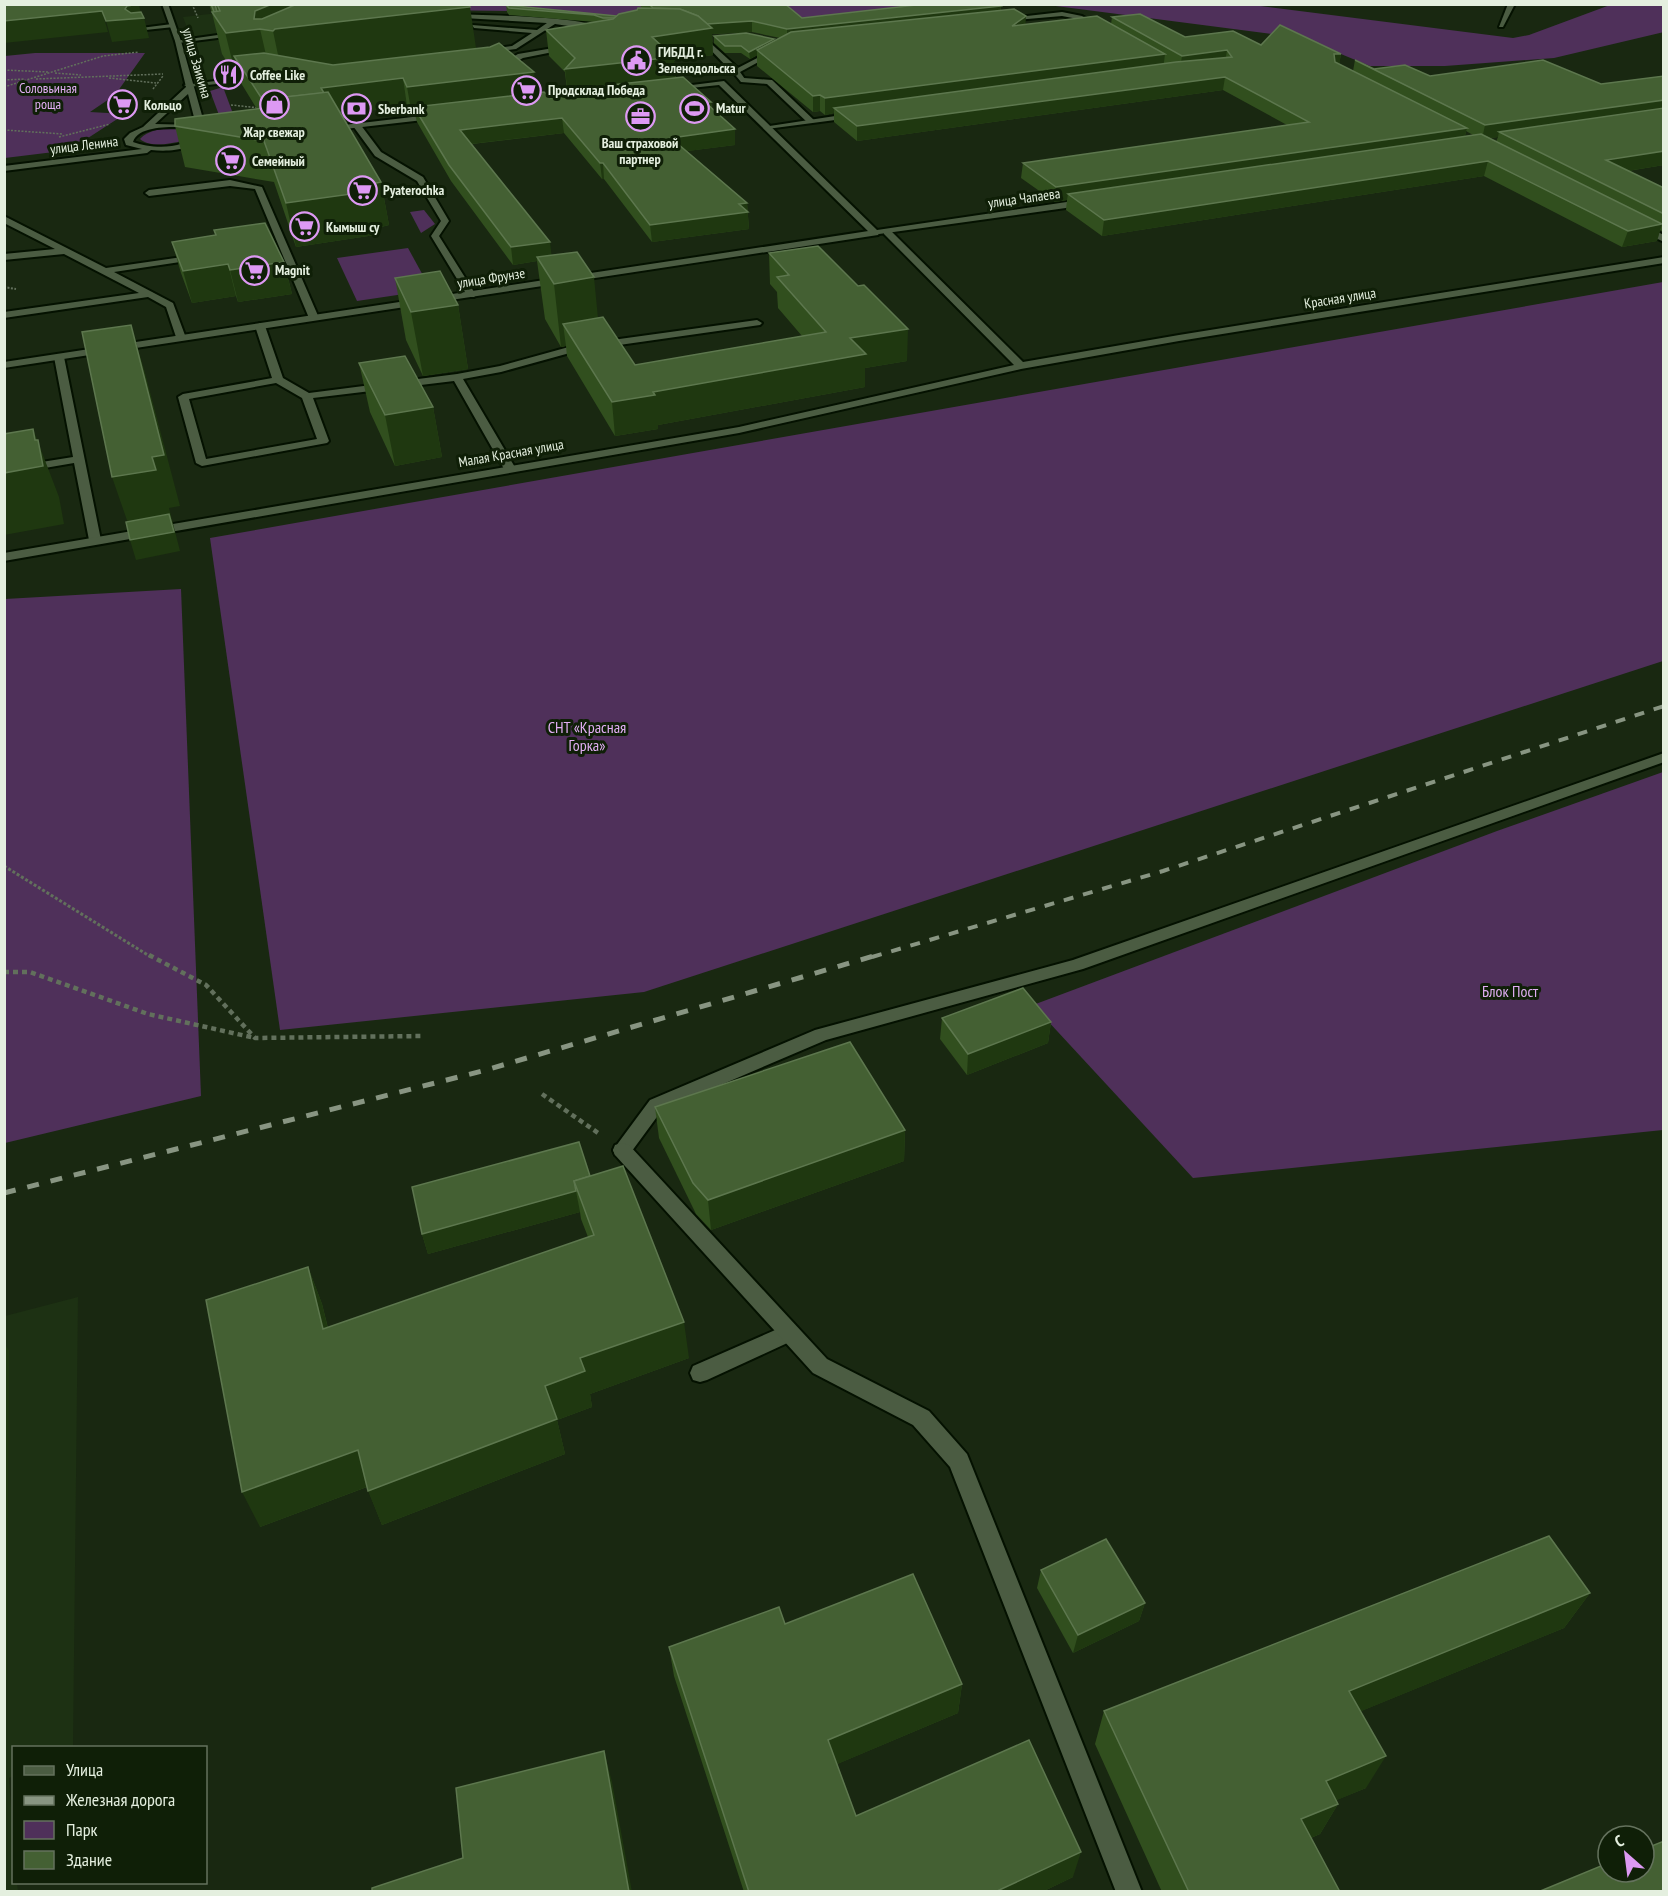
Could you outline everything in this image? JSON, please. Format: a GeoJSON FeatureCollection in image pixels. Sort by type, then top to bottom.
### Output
{"type":"FeatureCollection","features":[{"type":"Feature","properties":{"kind":"street","name":"улица Заикина"},"geometry":{"type":"LineString","coordinates":[[165,4],[205,136]]}},
{"type":"Feature","properties":{"kind":"street"},"geometry":{"type":"LineString","coordinates":[[1501,26],[1512,4]]}},
{"type":"Feature","properties":{"kind":"street"},"geometry":{"type":"LineString","coordinates":[[990,21],[1050,14],[1080,17],[1109,33]]}},
{"type":"Feature","properties":{"kind":"street"},"geometry":{"type":"LineString","coordinates":[[540,34],[441,20],[501,17],[613,29]]}},
{"type":"Feature","properties":{"kind":"street"},"geometry":{"type":"LineString","coordinates":[[514,48],[540,34],[554,22]]}},
{"type":"Feature","properties":{"kind":"street"},"geometry":{"type":"LineString","coordinates":[[136,29],[172,26]]}},
{"type":"Feature","properties":{"kind":"street"},"geometry":{"type":"LineString","coordinates":[[178,41],[252,32]]}},
{"type":"Feature","properties":{"kind":"street"},"geometry":{"type":"LineString","coordinates":[[693,34],[703,39],[744,80]]}},
{"type":"Feature","properties":{"kind":"street"},"geometry":{"type":"LineString","coordinates":[[599,38],[608,37]]}},
{"type":"Feature","properties":{"kind":"street"},"geometry":{"type":"LineString","coordinates":[[703,39],[713,39]]}},
{"type":"Feature","properties":{"kind":"street"},"geometry":{"type":"LineString","coordinates":[[493,70],[521,56],[584,45]]}},
{"type":"Feature","properties":{"kind":"street"},"geometry":{"type":"LineString","coordinates":[[479,52],[514,48],[538,52]]}},
{"type":"Feature","properties":{"kind":"street"},"geometry":{"type":"LineString","coordinates":[[736,71],[780,48]]}},
{"type":"Feature","properties":{"kind":"street"},"geometry":{"type":"LineString","coordinates":[[145,129],[189,87],[270,76]]}},
{"type":"Feature","properties":{"kind":"street"},"geometry":{"type":"LineString","coordinates":[[666,89],[744,80],[769,82],[811,121]]}},
{"type":"Feature","properties":{"kind":"street"},"geometry":{"type":"LineString","coordinates":[[721,83],[875,233]]}},
{"type":"Feature","properties":{"kind":"street"},"geometry":{"type":"LineString","coordinates":[[312,131],[452,114]]}},
{"type":"Feature","properties":{"kind":"street"},"geometry":{"type":"LineString","coordinates":[[767,127],[867,114]]}},
{"type":"Feature","properties":{"kind":"street"},"geometry":{"type":"LineString","coordinates":[[120,140],[145,129],[178,125],[205,136]]}},
{"type":"Feature","properties":{"kind":"street"},"geometry":{"type":"LineString","coordinates":[[357,126],[378,154],[420,179],[445,221],[435,236],[471,295]]}},
{"type":"Feature","properties":{"kind":"street"},"geometry":{"type":"LineString","coordinates":[[131,135],[128,139],[129,143],[135,146],[166,148],[205,136]]}},
{"type":"Feature","properties":{"kind":"street"},"geometry":{"type":"LineString","coordinates":[[33,165],[100,148]]}},
{"type":"Feature","properties":{"kind":"street","name":"улица Ленина"},"geometry":{"type":"LineString","coordinates":[[4,169],[166,148]]}},
{"type":"Feature","properties":{"kind":"street"},"geometry":{"type":"LineString","coordinates":[[149,193],[230,183],[258,187],[314,318]]}},
{"type":"Feature","properties":{"kind":"street","name":"улица Чапаева"},"geometry":{"type":"LineString","coordinates":[[875,233],[1100,200]]}},
{"type":"Feature","properties":{"kind":"street"},"geometry":{"type":"LineString","coordinates":[[4,219],[170,305],[181,338]]}},
{"type":"Feature","properties":{"kind":"street"},"geometry":{"type":"LineString","coordinates":[[1633,223],[1664,239]]}},
{"type":"Feature","properties":{"kind":"street"},"geometry":{"type":"LineString","coordinates":[[887,232],[1021,366]]}},
{"type":"Feature","properties":{"kind":"street","name":"улица Фрунзе"},"geometry":{"type":"LineString","coordinates":[[4,365],[875,233]]}},
{"type":"Feature","properties":{"kind":"street"},"geometry":{"type":"LineString","coordinates":[[270,245],[282,243]]}},
{"type":"Feature","properties":{"kind":"street"},"geometry":{"type":"LineString","coordinates":[[4,258],[67,251]]}},
{"type":"Feature","properties":{"kind":"street"},"geometry":{"type":"LineString","coordinates":[[106,271],[212,254]]}},
{"type":"Feature","properties":{"kind":"street","name":"Красная улица"},"geometry":{"type":"LineString","coordinates":[[1021,366],[1179,338],[1664,260]]}},
{"type":"Feature","properties":{"kind":"street"},"geometry":{"type":"LineString","coordinates":[[4,315],[150,294]]}},
{"type":"Feature","properties":{"kind":"street"},"geometry":{"type":"LineString","coordinates":[[308,396],[323,441],[202,463],[183,397],[278,380],[308,396],[457,377],[501,369],[576,348],[758,323]]}},
{"type":"Feature","properties":{"kind":"street"},"geometry":{"type":"LineString","coordinates":[[260,326],[278,380]]}},
{"type":"Feature","properties":{"kind":"street"},"geometry":{"type":"LineString","coordinates":[[59,357],[95,540]]}},
{"type":"Feature","properties":{"kind":"street","name":"Малая Красная улица"},"geometry":{"type":"LineString","coordinates":[[4,557],[739,430],[1021,366]]}},
{"type":"Feature","properties":{"kind":"street"},"geometry":{"type":"LineString","coordinates":[[457,377],[510,469]]}},
{"type":"Feature","properties":{"kind":"street"},"geometry":{"type":"LineString","coordinates":[[4,472],[79,459]]}},
{"type":"Feature","properties":{"kind":"street"},"geometry":{"type":"LineString","coordinates":[[1129,1892],[959,1461],[921,1418],[820,1366],[622,1150],[656,1105],[821,1035],[1077,965],[1664,757]]}},
{"type":"Feature","properties":{"kind":"street"},"geometry":{"type":"LineString","coordinates":[[700,1373],[789,1333]]}},
{"type":"Feature","properties":{"kind":"path"},"geometry":{"type":"LineString","coordinates":[[4,87],[103,56],[164,50],[164,40],[158,27]]}},
{"type":"Feature","properties":{"kind":"path"},"geometry":{"type":"LineString","coordinates":[[4,70],[52,72],[156,83]]}},
{"type":"Feature","properties":{"kind":"path"},"geometry":{"type":"LineString","coordinates":[[4,80],[164,74],[152,91]]}},
{"type":"Feature","properties":{"kind":"path"},"geometry":{"type":"LineString","coordinates":[[231,105],[261,109]]}},
{"type":"Feature","properties":{"kind":"path"},"geometry":{"type":"LineString","coordinates":[[56,138],[120,121]]}},
{"type":"Feature","properties":{"kind":"path"},"geometry":{"type":"LineString","coordinates":[[4,130],[66,135],[81,154]]}},
{"type":"Feature","properties":{"kind":"path"},"geometry":{"type":"LineString","coordinates":[[4,866],[168,967],[206,985],[255,1038]]}},
{"type":"Feature","properties":{"kind":"path"},"geometry":{"type":"LineString","coordinates":[[4,972],[30,972],[148,1014],[255,1038],[422,1036]]}},
{"type":"Feature","properties":{"kind":"path"},"geometry":{"type":"LineString","coordinates":[[542,1095],[622,1150]]}},
{"type":"Feature","properties":{"kind":"shaded area"},"geometry":{"type":"Polygon","coordinates":[[[290,5],[262,80],[209,87],[183,17],[290,5]]]}},
{"type":"Feature","properties":{"kind":"shaded area"},"geometry":{"type":"Polygon","coordinates":[[[78,1297],[73,1746],[12,1746],[12,1776],[9,1778],[12,1884],[17,1884],[18,1891],[5,1892],[5,1316],[78,1297]]]}},
{"type":"Feature","properties":{"kind":"green space"},"geometry":{"type":"Polygon","coordinates":[[[1663,4],[1664,32],[1554,58],[1445,66],[1370,66],[1302,38],[1048,5],[1253,5],[1513,38],[1529,35],[1610,5],[1663,4]]]}},
{"type":"Feature","properties":{"kind":"green space"},"geometry":{"type":"Polygon","coordinates":[[[424,5],[956,5],[811,21],[610,20],[520,11],[426,10],[424,5]]]}},
{"type":"Feature","properties":{"kind":"green space","name":"Соловьиная роща"},"geometry":{"type":"Polygon","coordinates":[[[35,53],[145,53],[115,95],[90,112],[125,114],[88,138],[54,152],[5,158],[5,56],[35,53]]]}},
{"type":"Feature","properties":{"kind":"green space"},"geometry":{"type":"Polygon","coordinates":[[[223,87],[241,135],[225,131],[210,91],[223,87]]]}},
{"type":"Feature","properties":{"kind":"green space"},"geometry":{"type":"Polygon","coordinates":[[[182,129],[182,141],[149,144],[140,139],[154,131],[182,129]]]}},
{"type":"Feature","properties":{"kind":"green space"},"geometry":{"type":"Polygon","coordinates":[[[424,210],[435,224],[421,233],[410,212],[424,210]]]}},
{"type":"Feature","properties":{"kind":"green space"},"geometry":{"type":"Polygon","coordinates":[[[408,248],[431,290],[357,301],[337,258],[408,248]]]}},
{"type":"Feature","properties":{"kind":"green space","name":"СНТ «Красная Горка»"},"geometry":{"type":"Polygon","coordinates":[[[1663,282],[1663,661],[644,992],[280,1030],[210,538],[1663,282]]]}},
{"type":"Feature","properties":{"kind":"green space"},"geometry":{"type":"Polygon","coordinates":[[[181,589],[201,1096],[5,1143],[5,599],[181,589]]]}},
{"type":"Feature","properties":{"kind":"green space","name":"Блок Пост"},"geometry":{"type":"Polygon","coordinates":[[[1663,772],[1663,1130],[1193,1178],[1033,1005],[1497,831],[1663,772]]]}},
{"type":"Feature","properties":{"kind":"building"},"geometry":{"type":"Polygon","coordinates":[[[4,4],[139,4],[127,6],[125,9],[131,13],[141,12],[144,18],[106,21],[102,11],[4,21],[4,4]]]}},
{"type":"Feature","properties":{"kind":"building"},"geometry":{"type":"Polygon","coordinates":[[[211,4],[215,4],[217,12],[214,12],[211,4]]]}},
{"type":"Feature","properties":{"kind":"building"},"geometry":{"type":"Polygon","coordinates":[[[217,4],[272,4],[255,11],[254,19],[262,19],[297,4],[468,4],[470,7],[273,31],[260,29],[226,33],[212,12],[220,11],[217,4]]]}},
{"type":"Feature","properties":{"kind":"building"},"geometry":{"type":"Polygon","coordinates":[[[649,4],[785,4],[802,18],[925,4],[998,4],[1001,6],[787,29],[752,21],[707,24],[698,16],[680,9],[653,8],[649,4]]]}},
{"type":"Feature","properties":{"kind":"building"},"geometry":{"type":"Polygon","coordinates":[[[506,5],[617,16],[603,18],[594,15],[509,8],[506,5]]]}},
{"type":"Feature","properties":{"kind":"building"},"geometry":{"type":"Polygon","coordinates":[[[638,8],[680,9],[698,16],[712,28],[652,37],[674,57],[565,69],[575,58],[546,30],[613,19],[619,14],[638,8]]]}},
{"type":"Feature","properties":{"kind":"building"},"geometry":{"type":"Polygon","coordinates":[[[1014,9],[1026,16],[1012,26],[1097,16],[1165,54],[825,98],[820,95],[813,96],[757,50],[791,32],[1014,9]]]}},
{"type":"Feature","properties":{"kind":"building"},"geometry":{"type":"Polygon","coordinates":[[[1140,14],[1185,37],[1233,31],[1261,45],[1280,25],[1341,54],[1334,54],[1335,62],[1467,128],[1056,187],[1023,163],[1309,122],[1225,77],[857,126],[834,108],[1176,62],[1232,57],[1227,50],[1182,56],[1112,17],[1140,14]]]}},
{"type":"Feature","properties":{"kind":"building"},"geometry":{"type":"Polygon","coordinates":[[[746,33],[774,39],[749,52],[741,46],[725,46],[714,36],[746,33]]]}},
{"type":"Feature","properties":{"kind":"building"},"geometry":{"type":"Polygon","coordinates":[[[499,43],[534,72],[407,87],[403,78],[321,88],[324,93],[267,99],[268,102],[264,102],[234,56],[264,53],[333,65],[490,47],[499,43]]]}},
{"type":"Feature","properties":{"kind":"building"},"geometry":{"type":"Polygon","coordinates":[[[1355,60],[1374,69],[1405,65],[1430,76],[1543,60],[1601,84],[1664,76],[1664,100],[1485,125],[1355,60]]]}},
{"type":"Feature","properties":{"kind":"building"},"geometry":{"type":"Polygon","coordinates":[[[683,77],[711,102],[705,102],[735,129],[671,138],[747,203],[739,204],[748,212],[650,225],[603,163],[600,163],[562,118],[460,130],[550,242],[511,247],[449,165],[414,107],[544,92],[551,98],[557,91],[683,77]]]}},
{"type":"Feature","properties":{"kind":"building"},"geometry":{"type":"Polygon","coordinates":[[[328,92],[381,182],[363,186],[366,192],[286,203],[264,141],[175,126],[175,119],[272,107],[267,99],[328,92]]]}},
{"type":"Feature","properties":{"kind":"building"},"geometry":{"type":"Polygon","coordinates":[[[1664,108],[1664,151],[1606,160],[1664,188],[1664,214],[1499,132],[1664,108]]]}},
{"type":"Feature","properties":{"kind":"building"},"geometry":{"type":"Polygon","coordinates":[[[1481,134],[1662,224],[1628,231],[1488,161],[1104,220],[1068,194],[1481,134]]]}},
{"type":"Feature","properties":{"kind":"building"},"geometry":{"type":"Polygon","coordinates":[[[265,223],[284,262],[230,270],[228,264],[183,271],[172,242],[216,235],[214,230],[265,223]]]}},
{"type":"Feature","properties":{"kind":"building"},"geometry":{"type":"Polygon","coordinates":[[[818,246],[858,286],[864,285],[908,329],[850,338],[866,354],[653,392],[655,395],[612,402],[563,324],[603,317],[635,365],[826,332],[777,277],[789,275],[769,253],[818,246]]]}},
{"type":"Feature","properties":{"kind":"building"},"geometry":{"type":"Polygon","coordinates":[[[577,252],[594,277],[554,284],[537,257],[577,252]]]}},
{"type":"Feature","properties":{"kind":"building"},"geometry":{"type":"Polygon","coordinates":[[[440,271],[458,305],[411,312],[395,278],[440,271]]]}},
{"type":"Feature","properties":{"kind":"building"},"geometry":{"type":"Polygon","coordinates":[[[131,325],[164,455],[152,457],[156,470],[112,477],[82,332],[131,325]]]}},
{"type":"Feature","properties":{"kind":"building"},"geometry":{"type":"Polygon","coordinates":[[[405,356],[433,407],[385,415],[359,363],[405,356]]]}},
{"type":"Feature","properties":{"kind":"building"},"geometry":{"type":"Polygon","coordinates":[[[33,429],[35,440],[38,440],[43,466],[4,473],[4,434],[33,429]]]}},
{"type":"Feature","properties":{"kind":"building"},"geometry":{"type":"Polygon","coordinates":[[[169,514],[174,532],[130,540],[126,522],[169,514]]]}},
{"type":"Feature","properties":{"kind":"building"},"geometry":{"type":"Polygon","coordinates":[[[1023,988],[1051,1022],[968,1054],[942,1018],[1023,988]]]}},
{"type":"Feature","properties":{"kind":"building"},"geometry":{"type":"Polygon","coordinates":[[[850,1042],[905,1130],[708,1200],[693,1183],[655,1107],[850,1042]]]}},
{"type":"Feature","properties":{"kind":"building"},"geometry":{"type":"Polygon","coordinates":[[[579,1142],[590,1176],[574,1181],[576,1191],[422,1234],[412,1187],[579,1142]]]}},
{"type":"Feature","properties":{"kind":"building"},"geometry":{"type":"Polygon","coordinates":[[[623,1166],[684,1322],[580,1358],[585,1371],[545,1386],[557,1419],[368,1491],[358,1450],[242,1492],[206,1300],[308,1267],[323,1329],[594,1235],[574,1181],[623,1166]]]}},
{"type":"Feature","properties":{"kind":"building"},"geometry":{"type":"Polygon","coordinates":[[[1549,1536],[1590,1593],[1349,1691],[1386,1756],[1326,1781],[1338,1804],[1301,1819],[1340,1892],[1189,1892],[1104,1711],[1549,1536]]]}},
{"type":"Feature","properties":{"kind":"building"},"geometry":{"type":"Polygon","coordinates":[[[1106,1539],[1145,1603],[1078,1635],[1041,1570],[1106,1539]]]}},
{"type":"Feature","properties":{"kind":"building"},"geometry":{"type":"Polygon","coordinates":[[[913,1574],[962,1684],[828,1740],[856,1816],[1029,1740],[1081,1852],[995,1892],[749,1892],[669,1647],[779,1607],[785,1624],[913,1574]]]}},
{"type":"Feature","properties":{"kind":"building"},"geometry":{"type":"Polygon","coordinates":[[[604,1751],[629,1892],[372,1892],[372,1888],[463,1858],[456,1788],[604,1751]]]}},
{"type":"Feature","properties":{"kind":"building"},"geometry":{"type":"Polygon","coordinates":[[[1664,1841],[1664,1892],[1538,1892],[1596,1868],[1596,1884],[1656,1884],[1656,1844],[1664,1841]]]}},
{"type":"Feature","properties":{"kind":"railway"},"geometry":{"type":"LineString","coordinates":[[872,957],[1163,871],[1664,706]]}},
{"type":"Feature","properties":{"kind":"railway"},"geometry":{"type":"LineString","coordinates":[[4,1193],[486,1070],[877,955]]}},
{"type":"Feature","properties":{"kind":"place","name":"ГИБДД г. Зеленодольска"},"geometry":{"type":"Point","coordinates":[637,60]}},
{"type":"Feature","properties":{"kind":"place","name":"Coffee Like"},"geometry":{"type":"Point","coordinates":[229,75]}},
{"type":"Feature","properties":{"kind":"place","name":"Продсклад Победа"},"geometry":{"type":"Point","coordinates":[527,90]}},
{"type":"Feature","properties":{"kind":"place","name":"Кольцо"},"geometry":{"type":"Point","coordinates":[123,105]}},
{"type":"Feature","properties":{"kind":"place","name":"Жар свежар"},"geometry":{"type":"Point","coordinates":[274,105]}},
{"type":"Feature","properties":{"kind":"place","name":"Matur"},"geometry":{"type":"Point","coordinates":[695,108]}},
{"type":"Feature","properties":{"kind":"place","name":"Sberbank"},"geometry":{"type":"Point","coordinates":[357,109]}},
{"type":"Feature","properties":{"kind":"place","name":"Ваш страховой партнер"},"geometry":{"type":"Point","coordinates":[640,116]}},
{"type":"Feature","properties":{"kind":"place","name":"Семейный"},"geometry":{"type":"Point","coordinates":[231,161]}},
{"type":"Feature","properties":{"kind":"place","name":"Pyaterochka"},"geometry":{"type":"Point","coordinates":[362,190]}},
{"type":"Feature","properties":{"kind":"place","name":"Кымыш су"},"geometry":{"type":"Point","coordinates":[305,227]}},
{"type":"Feature","properties":{"kind":"place","name":"Magnit"},"geometry":{"type":"Point","coordinates":[254,270]}}]}
